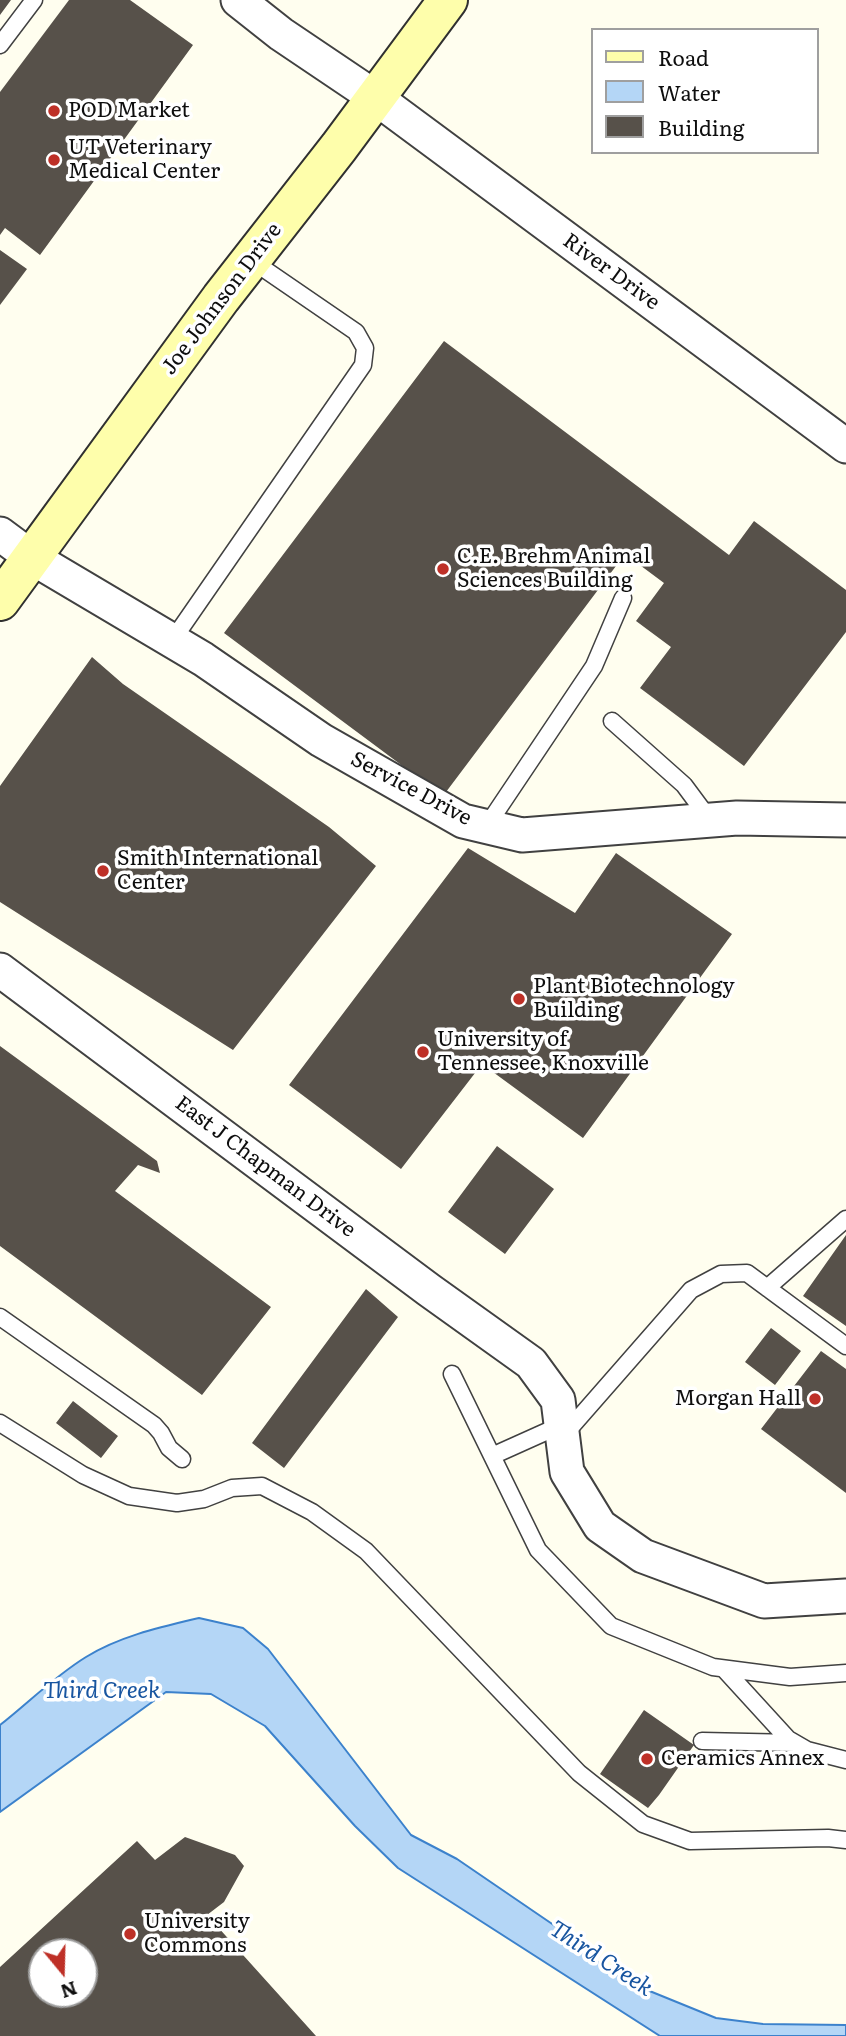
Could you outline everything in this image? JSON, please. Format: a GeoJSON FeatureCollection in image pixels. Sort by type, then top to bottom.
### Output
{"type":"FeatureCollection","features":[{"type":"Feature","properties":{"kind":"street","name":"River Drive"},"geometry":{"type":"LineString","coordinates":[[238,0],[281,34],[376,98],[846,446]]}},
{"type":"Feature","properties":{"kind":"street","name":"Joe Johnson Drive"},"geometry":{"type":"LineString","coordinates":[[0,601],[251,260],[448,0]]}},
{"type":"Feature","properties":{"kind":"street","name":"Service Drive"},"geometry":{"type":"LineString","coordinates":[[0,534],[31,557],[203,659],[321,740],[463,821],[522,835],[737,818],[846,820]]}},
{"type":"Feature","properties":{"kind":"street","name":"East J Chapman Drive"},"geometry":{"type":"LineString","coordinates":[[0,970],[531,1363],[558,1400],[567,1472],[600,1526],[643,1556],[764,1601],[846,1596]]}},
{"type":"Feature","properties":{"kind":"lane"},"geometry":{"type":"LineString","coordinates":[[0,45],[34,0]]}},
{"type":"Feature","properties":{"kind":"lane"},"geometry":{"type":"LineString","coordinates":[[172,641],[363,365],[365,348],[356,332],[251,260]]}},
{"type":"Feature","properties":{"kind":"lane"},"geometry":{"type":"LineString","coordinates":[[485,827],[594,666],[623,598]]}},
{"type":"Feature","properties":{"kind":"lane"},"geometry":{"type":"LineString","coordinates":[[612,721],[684,785],[710,820]]}},
{"type":"Feature","properties":{"kind":"lane"},"geometry":{"type":"LineString","coordinates":[[767,1287],[846,1219]]}},
{"type":"Feature","properties":{"kind":"lane"},"geometry":{"type":"LineString","coordinates":[[492,1456],[562,1430],[691,1290],[721,1273],[747,1273],[846,1346]]}},
{"type":"Feature","properties":{"kind":"lane"},"geometry":{"type":"LineString","coordinates":[[0,1317],[154,1425],[169,1448],[182,1459]]}},
{"type":"Feature","properties":{"kind":"lane"},"geometry":{"type":"LineString","coordinates":[[452,1374],[538,1550],[611,1626],[713,1667],[790,1677],[846,1672]]}},
{"type":"Feature","properties":{"kind":"lane"},"geometry":{"type":"LineString","coordinates":[[0,1423],[83,1475],[129,1496],[177,1503],[204,1499],[232,1488],[262,1486],[312,1512],[366,1551],[569,1763],[643,1824],[690,1841],[828,1838],[846,1840]]}},
{"type":"Feature","properties":{"kind":"lane"},"geometry":{"type":"LineString","coordinates":[[724,1669],[788,1739],[807,1750],[846,1760]]}},
{"type":"Feature","properties":{"kind":"lane"},"geometry":{"type":"LineString","coordinates":[[702,1741],[795,1743]]}},
{"type":"Feature","properties":{"kind":"water","name":"Third Creek"},"geometry":{"type":"Polygon","coordinates":[[[199,1618],[243,1628],[268,1649],[411,1835],[457,1859],[561,1930],[592,1958],[625,1981],[716,2018],[763,2024],[846,2025],[846,2036],[660,2036],[398,1868],[355,1826],[265,1726],[211,1694],[166,1692],[0,1812],[0,1725],[63,1673],[99,1650],[141,1633],[199,1618]]]}},
{"type":"Feature","properties":{"kind":"building"},"geometry":{"type":"Polygon","coordinates":[[[0,0],[11,0],[0,15],[0,0]]]}},
{"type":"Feature","properties":{"kind":"building","name":"UT Veterinary Medical Center"},"geometry":{"type":"Polygon","coordinates":[[[69,0],[130,0],[193,45],[40,255],[5,228],[0,235],[0,92],[69,0]]]}},
{"type":"Feature","properties":{"kind":"building"},"geometry":{"type":"Polygon","coordinates":[[[0,250],[27,269],[0,305],[0,250]]]}},
{"type":"Feature","properties":{"kind":"building","name":"C.E. Brehm Animal Sciences Building"},"geometry":{"type":"Polygon","coordinates":[[[444,341],[729,555],[754,521],[846,590],[846,632],[744,766],[640,688],[671,647],[636,621],[664,583],[625,554],[443,796],[224,633],[444,341]]]}},
{"type":"Feature","properties":{"kind":"building"},"geometry":{"type":"Polygon","coordinates":[[[92,657],[123,684],[329,827],[376,866],[233,1050],[0,902],[0,786],[92,657]]]}},
{"type":"Feature","properties":{"kind":"building","name":"Plant Biotechnology Building"},"geometry":{"type":"Polygon","coordinates":[[[468,848],[575,913],[616,853],[732,934],[583,1138],[482,1064],[401,1169],[289,1085],[468,848]]]}},
{"type":"Feature","properties":{"kind":"building"},"geometry":{"type":"Polygon","coordinates":[[[0,1046],[157,1161],[160,1173],[138,1165],[115,1191],[271,1307],[202,1395],[0,1246],[0,1046]]]}},
{"type":"Feature","properties":{"kind":"building"},"geometry":{"type":"Polygon","coordinates":[[[497,1146],[554,1189],[505,1254],[448,1212],[497,1146]]]}},
{"type":"Feature","properties":{"kind":"building"},"geometry":{"type":"Polygon","coordinates":[[[846,1235],[846,1326],[803,1296],[846,1235]]]}},
{"type":"Feature","properties":{"kind":"building"},"geometry":{"type":"Polygon","coordinates":[[[366,1289],[398,1317],[284,1468],[252,1443],[366,1289]]]}},
{"type":"Feature","properties":{"kind":"building"},"geometry":{"type":"Polygon","coordinates":[[[771,1328],[801,1351],[775,1385],[745,1362],[771,1328]]]}},
{"type":"Feature","properties":{"kind":"building","name":"Morgan Hall"},"geometry":{"type":"Polygon","coordinates":[[[821,1351],[846,1369],[846,1493],[761,1429],[821,1351]]]}},
{"type":"Feature","properties":{"kind":"building"},"geometry":{"type":"Polygon","coordinates":[[[73,1401],[118,1436],[101,1458],[56,1423],[73,1401]]]}},
{"type":"Feature","properties":{"kind":"building","name":"Ceramics Annex"},"geometry":{"type":"Polygon","coordinates":[[[644,1710],[694,1745],[648,1808],[600,1774],[644,1710]]]}},
{"type":"Feature","properties":{"kind":"building","name":"University Commons"},"geometry":{"type":"Polygon","coordinates":[[[185,1837],[235,1855],[244,1866],[224,1902],[207,1915],[316,2036],[0,2036],[0,1967],[28,1941],[28,2008],[98,2008],[98,1938],[32,1938],[137,1841],[155,1860],[185,1837]]]}},
{"type":"Feature","properties":{"kind":"place","name":"POD Market"},"geometry":{"type":"Point","coordinates":[54,111]}},
{"type":"Feature","properties":{"kind":"place","name":"UT Veterinary Medical Center"},"geometry":{"type":"Point","coordinates":[54,160]}},
{"type":"Feature","properties":{"kind":"place","name":"C.E. Brehm Animal Sciences Building"},"geometry":{"type":"Point","coordinates":[443,569]}},
{"type":"Feature","properties":{"kind":"place","name":"Smith International Center"},"geometry":{"type":"Point","coordinates":[103,871]}},
{"type":"Feature","properties":{"kind":"place","name":"Plant Biotechnology Building"},"geometry":{"type":"Point","coordinates":[519,999]}},
{"type":"Feature","properties":{"kind":"place","name":"University of Tennessee, Knoxville"},"geometry":{"type":"Point","coordinates":[423,1052]}},
{"type":"Feature","properties":{"kind":"place","name":"Morgan Hall"},"geometry":{"type":"Point","coordinates":[815,1399]}},
{"type":"Feature","properties":{"kind":"place","name":"Ceramics Annex"},"geometry":{"type":"Point","coordinates":[647,1759]}},
{"type":"Feature","properties":{"kind":"place","name":"University Commons"},"geometry":{"type":"Point","coordinates":[130,1934]}}]}
